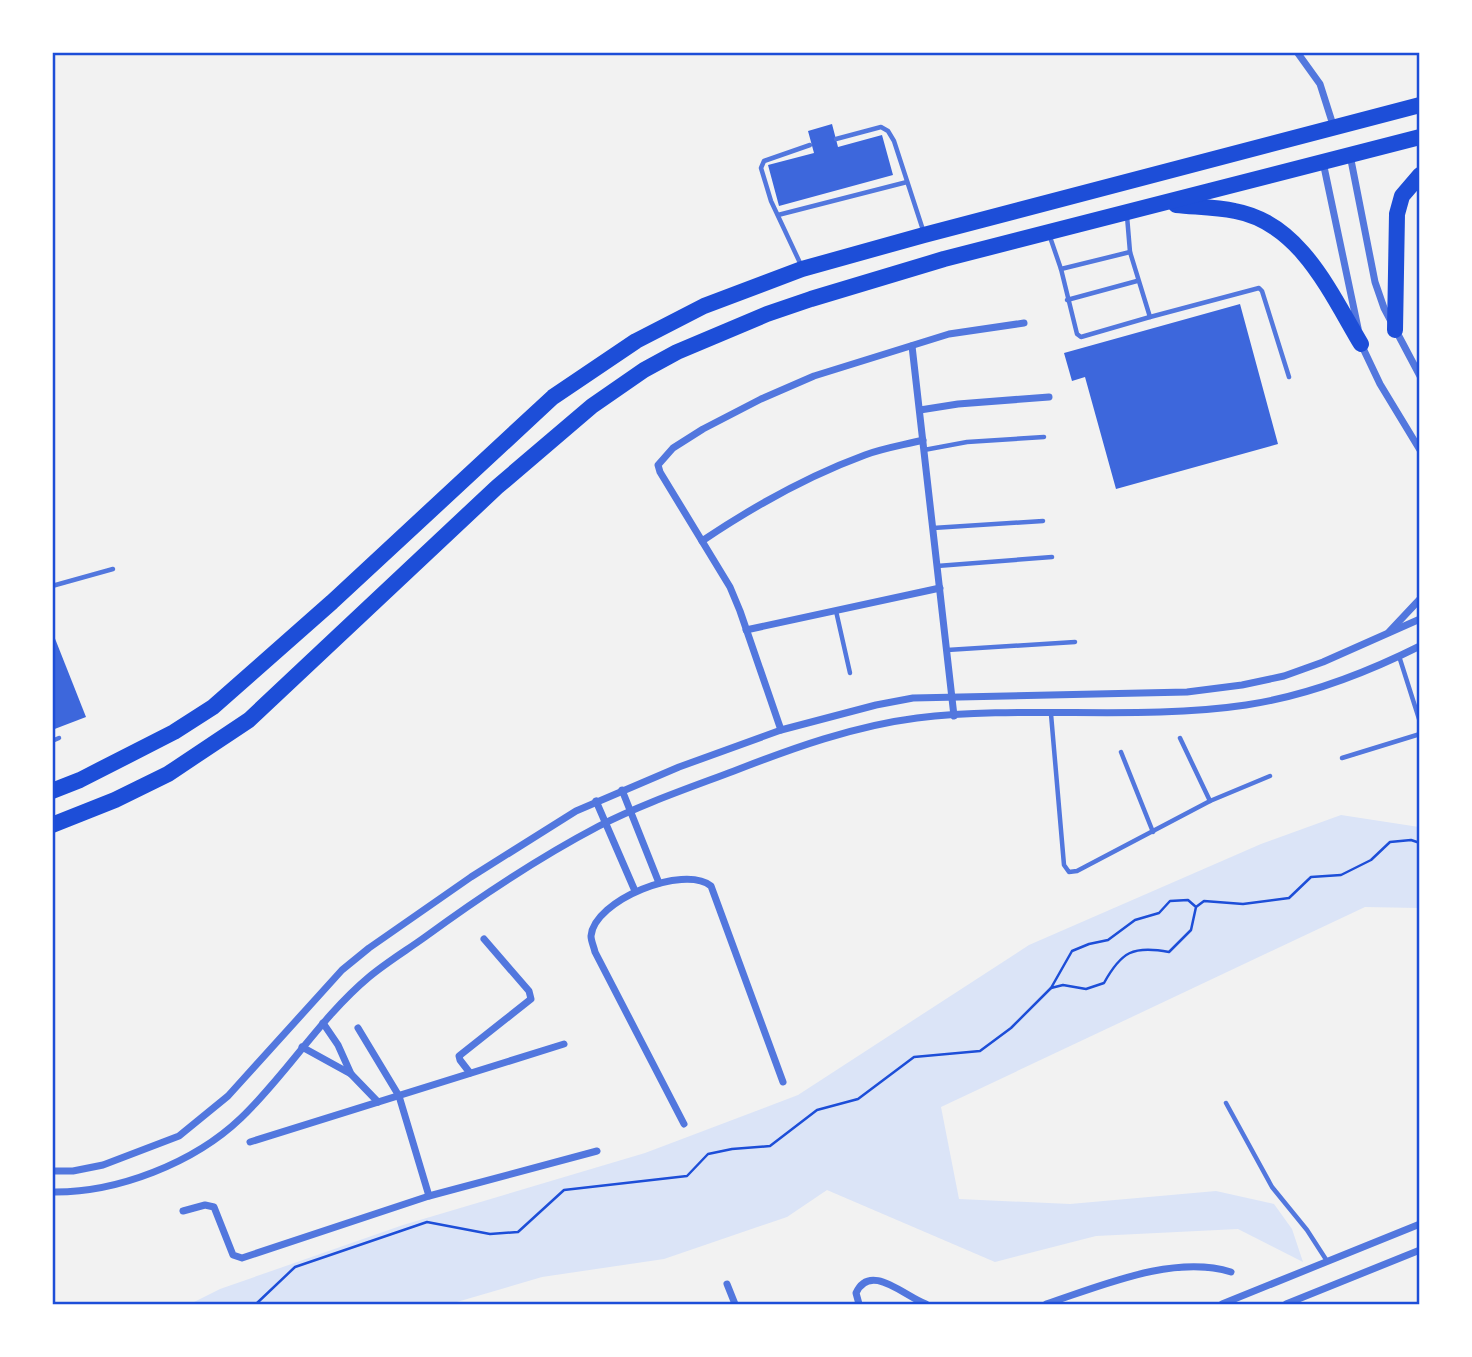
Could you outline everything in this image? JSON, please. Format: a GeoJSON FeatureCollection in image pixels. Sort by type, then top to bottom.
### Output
{"type":"FeatureCollection","features":[{"type":"Feature","properties":{"kind":"main road"},"geometry":{"type":"LineString","coordinates":[[52,791],[80,780],[174,732],[214,707],[332,602],[553,397],[636,341],[704,306],[802,269],[1419,105]]}},
{"type":"Feature","properties":{"kind":"main road"},"geometry":{"type":"LineString","coordinates":[[52,825],[115,800],[168,774],[249,719],[498,486],[592,406],[644,370],[711,337],[811,299],[944,259],[1419,137]]}},
{"type":"Feature","properties":{"kind":"main road"},"geometry":{"type":"LineString","coordinates":[[1395,330],[1397,214],[1402,196],[1419,175]]}},
{"type":"Feature","properties":{"kind":"main road"},"geometry":{"type":"LineString","coordinates":[[1163,204],[1236,211],[1280,229],[1308,260],[1361,344]]}},
{"type":"Feature","properties":{"kind":"street"},"geometry":{"type":"LineString","coordinates":[[1297,52],[1320,84],[1335,129]]}},
{"type":"Feature","properties":{"kind":"street"},"geometry":{"type":"LineString","coordinates":[[1350,154],[1375,282],[1395,330],[1419,376]]}},
{"type":"Feature","properties":{"kind":"street"},"geometry":{"type":"LineString","coordinates":[[1323,161],[1361,344],[1380,384],[1419,450]]}},
{"type":"Feature","properties":{"kind":"street"},"geometry":{"type":"LineString","coordinates":[[781,730],[730,587],[658,465],[663,457],[703,429],[814,376],[949,334],[1024,323]]}},
{"type":"Feature","properties":{"kind":"street"},"geometry":{"type":"LineString","coordinates":[[912,346],[954,716]]}},
{"type":"Feature","properties":{"kind":"street"},"geometry":{"type":"LineString","coordinates":[[919,410],[957,404],[1049,397]]}},
{"type":"Feature","properties":{"kind":"street"},"geometry":{"type":"LineString","coordinates":[[702,541],[752,508],[810,478],[867,454],[923,440]]}},
{"type":"Feature","properties":{"kind":"street"},"geometry":{"type":"LineString","coordinates":[[746,629],[940,588]]}},
{"type":"Feature","properties":{"kind":"street"},"geometry":{"type":"LineString","coordinates":[[1384,636],[1419,599]]}},
{"type":"Feature","properties":{"kind":"street"},"geometry":{"type":"LineString","coordinates":[[52,1171],[73,1171],[103,1165],[179,1136],[228,1096],[342,970],[369,948],[527,840],[596,801],[622,790],[781,730],[876,705],[913,698],[1188,692],[1242,685],[1284,676],[1419,619]]}},
{"type":"Feature","properties":{"kind":"street"},"geometry":{"type":"LineString","coordinates":[[52,1192],[105,1188],[141,1177],[192,1154],[240,1118],[349,995],[384,965],[484,894],[544,857],[605,823],[690,787],[808,743],[918,718],[1190,710],[1247,705],[1302,692],[1372,669],[1419,646]]}},
{"type":"Feature","properties":{"kind":"street"},"geometry":{"type":"LineString","coordinates":[[622,790],[659,883]]}},
{"type":"Feature","properties":{"kind":"street"},"geometry":{"type":"LineString","coordinates":[[596,801],[635,891]]}},
{"type":"Feature","properties":{"kind":"street"},"geometry":{"type":"LineString","coordinates":[[684,1125],[595,952],[591,938],[605,913],[635,891],[659,883],[694,878],[704,880],[712,886],[783,1082]]}},
{"type":"Feature","properties":{"kind":"street"},"geometry":{"type":"LineString","coordinates":[[470,1073],[459,1056],[531,999],[529,991],[484,939]]}},
{"type":"Feature","properties":{"kind":"street"},"geometry":{"type":"LineString","coordinates":[[323,1023],[338,1045],[351,1074]]}},
{"type":"Feature","properties":{"kind":"street"},"geometry":{"type":"LineString","coordinates":[[358,1028],[399,1096],[429,1196]]}},
{"type":"Feature","properties":{"kind":"street"},"geometry":{"type":"LineString","coordinates":[[250,1142],[564,1044]]}},
{"type":"Feature","properties":{"kind":"street"},"geometry":{"type":"LineString","coordinates":[[302,1047],[351,1074],[378,1102]]}},
{"type":"Feature","properties":{"kind":"street"},"geometry":{"type":"LineString","coordinates":[[183,1211],[205,1205],[214,1207],[233,1255],[242,1258],[429,1196],[597,1151]]}},
{"type":"Feature","properties":{"kind":"street"},"geometry":{"type":"LineString","coordinates":[[1222,1304],[1419,1224]]}},
{"type":"Feature","properties":{"kind":"street"},"geometry":{"type":"LineString","coordinates":[[1286,1304],[1419,1250]]}},
{"type":"Feature","properties":{"kind":"street"},"geometry":{"type":"LineString","coordinates":[[1046,1304],[1117,1280],[1171,1269],[1202,1266],[1231,1272]]}},
{"type":"Feature","properties":{"kind":"street"},"geometry":{"type":"LineString","coordinates":[[859,1304],[856,1293],[859,1285],[865,1280],[876,1279],[926,1304]]}},
{"type":"Feature","properties":{"kind":"street"},"geometry":{"type":"LineString","coordinates":[[727,1284],[735,1304]]}},
{"type":"Feature","properties":{"kind":"lane"},"geometry":{"type":"LineString","coordinates":[[836,139],[881,127],[888,131],[894,141],[924,235]]}},
{"type":"Feature","properties":{"kind":"lane"},"geometry":{"type":"LineString","coordinates":[[802,269],[771,201],[761,168],[764,161],[810,145]]}},
{"type":"Feature","properties":{"kind":"lane"},"geometry":{"type":"LineString","coordinates":[[778,215],[907,182]]}},
{"type":"Feature","properties":{"kind":"lane"},"geometry":{"type":"LineString","coordinates":[[1127,213],[1130,252],[1150,317]]}},
{"type":"Feature","properties":{"kind":"lane"},"geometry":{"type":"LineString","coordinates":[[1049,233],[1077,334],[1081,337],[1259,288],[1289,377]]}},
{"type":"Feature","properties":{"kind":"lane"},"geometry":{"type":"LineString","coordinates":[[1061,269],[1130,252]]}},
{"type":"Feature","properties":{"kind":"lane"},"geometry":{"type":"LineString","coordinates":[[1067,300],[1137,281]]}},
{"type":"Feature","properties":{"kind":"lane"},"geometry":{"type":"LineString","coordinates":[[924,450],[967,442],[1044,437]]}},
{"type":"Feature","properties":{"kind":"lane"},"geometry":{"type":"LineString","coordinates":[[933,528],[1043,521]]}},
{"type":"Feature","properties":{"kind":"lane"},"geometry":{"type":"LineString","coordinates":[[937,566],[1052,557]]}},
{"type":"Feature","properties":{"kind":"lane"},"geometry":{"type":"LineString","coordinates":[[52,586],[113,569]]}},
{"type":"Feature","properties":{"kind":"lane"},"geometry":{"type":"LineString","coordinates":[[836,610],[850,673]]}},
{"type":"Feature","properties":{"kind":"lane"},"geometry":{"type":"LineString","coordinates":[[947,650],[1075,642]]}},
{"type":"Feature","properties":{"kind":"lane"},"geometry":{"type":"LineString","coordinates":[[1399,656],[1419,722]]}},
{"type":"Feature","properties":{"kind":"lane"},"geometry":{"type":"LineString","coordinates":[[1051,713],[1064,865],[1069,872],[1077,871],[1210,801],[1270,776]]}},
{"type":"Feature","properties":{"kind":"lane"},"geometry":{"type":"LineString","coordinates":[[1342,758],[1419,734]]}},
{"type":"Feature","properties":{"kind":"lane"},"geometry":{"type":"LineString","coordinates":[[52,741],[59,738]]}},
{"type":"Feature","properties":{"kind":"lane"},"geometry":{"type":"LineString","coordinates":[[1180,738],[1210,801]]}},
{"type":"Feature","properties":{"kind":"lane"},"geometry":{"type":"LineString","coordinates":[[1121,752],[1153,832]]}},
{"type":"Feature","properties":{"kind":"lane"},"geometry":{"type":"LineString","coordinates":[[1226,1103],[1272,1187],[1307,1230],[1327,1261]]}},
{"type":"Feature","properties":{"kind":"path"},"geometry":{"type":"LineString","coordinates":[[1051,988],[1063,985],[1086,989],[1104,983],[1115,963],[1130,952],[1151,948],[1169,951],[1191,930],[1196,907],[1204,901],[1243,904],[1289,898],[1311,877],[1341,875],[1371,860],[1390,842],[1411,840],[1419,843]]}},
{"type":"Feature","properties":{"kind":"path"},"geometry":{"type":"LineString","coordinates":[[256,1304],[295,1267],[427,1222],[490,1234],[518,1232],[565,1190],[687,1176],[708,1154],[770,1146],[817,1110],[858,1099],[914,1057],[980,1051],[1011,1028],[1051,988],[1072,951],[1108,940],[1135,920],[1159,913],[1170,901],[1188,900],[1196,907]]}},
{"type":"Feature","properties":{"kind":"shaded area"},"geometry":{"type":"Polygon","coordinates":[[[1341,815],[1419,827],[1419,908],[1365,907],[941,1107],[959,1199],[1070,1204],[1216,1191],[1274,1204],[1292,1229],[1303,1262],[1238,1229],[1096,1236],[995,1262],[827,1190],[787,1217],[664,1259],[542,1277],[450,1304],[190,1304],[220,1289],[403,1225],[645,1153],[798,1095],[1029,945],[1261,844],[1341,815]]]}},
{"type":"Feature","properties":{"kind":"building"},"geometry":{"type":"Polygon","coordinates":[[[832,124],[838,147],[882,135],[893,175],[779,206],[768,165],[814,153],[808,131],[832,124]]]}},
{"type":"Feature","properties":{"kind":"building"},"geometry":{"type":"Polygon","coordinates":[[[1240,304],[1278,444],[1116,489],[1085,377],[1072,381],[1064,353],[1240,304]]]}},
{"type":"Feature","properties":{"kind":"building"},"geometry":{"type":"Polygon","coordinates":[[[52,631],[86,717],[52,730],[52,631]]]}}]}
